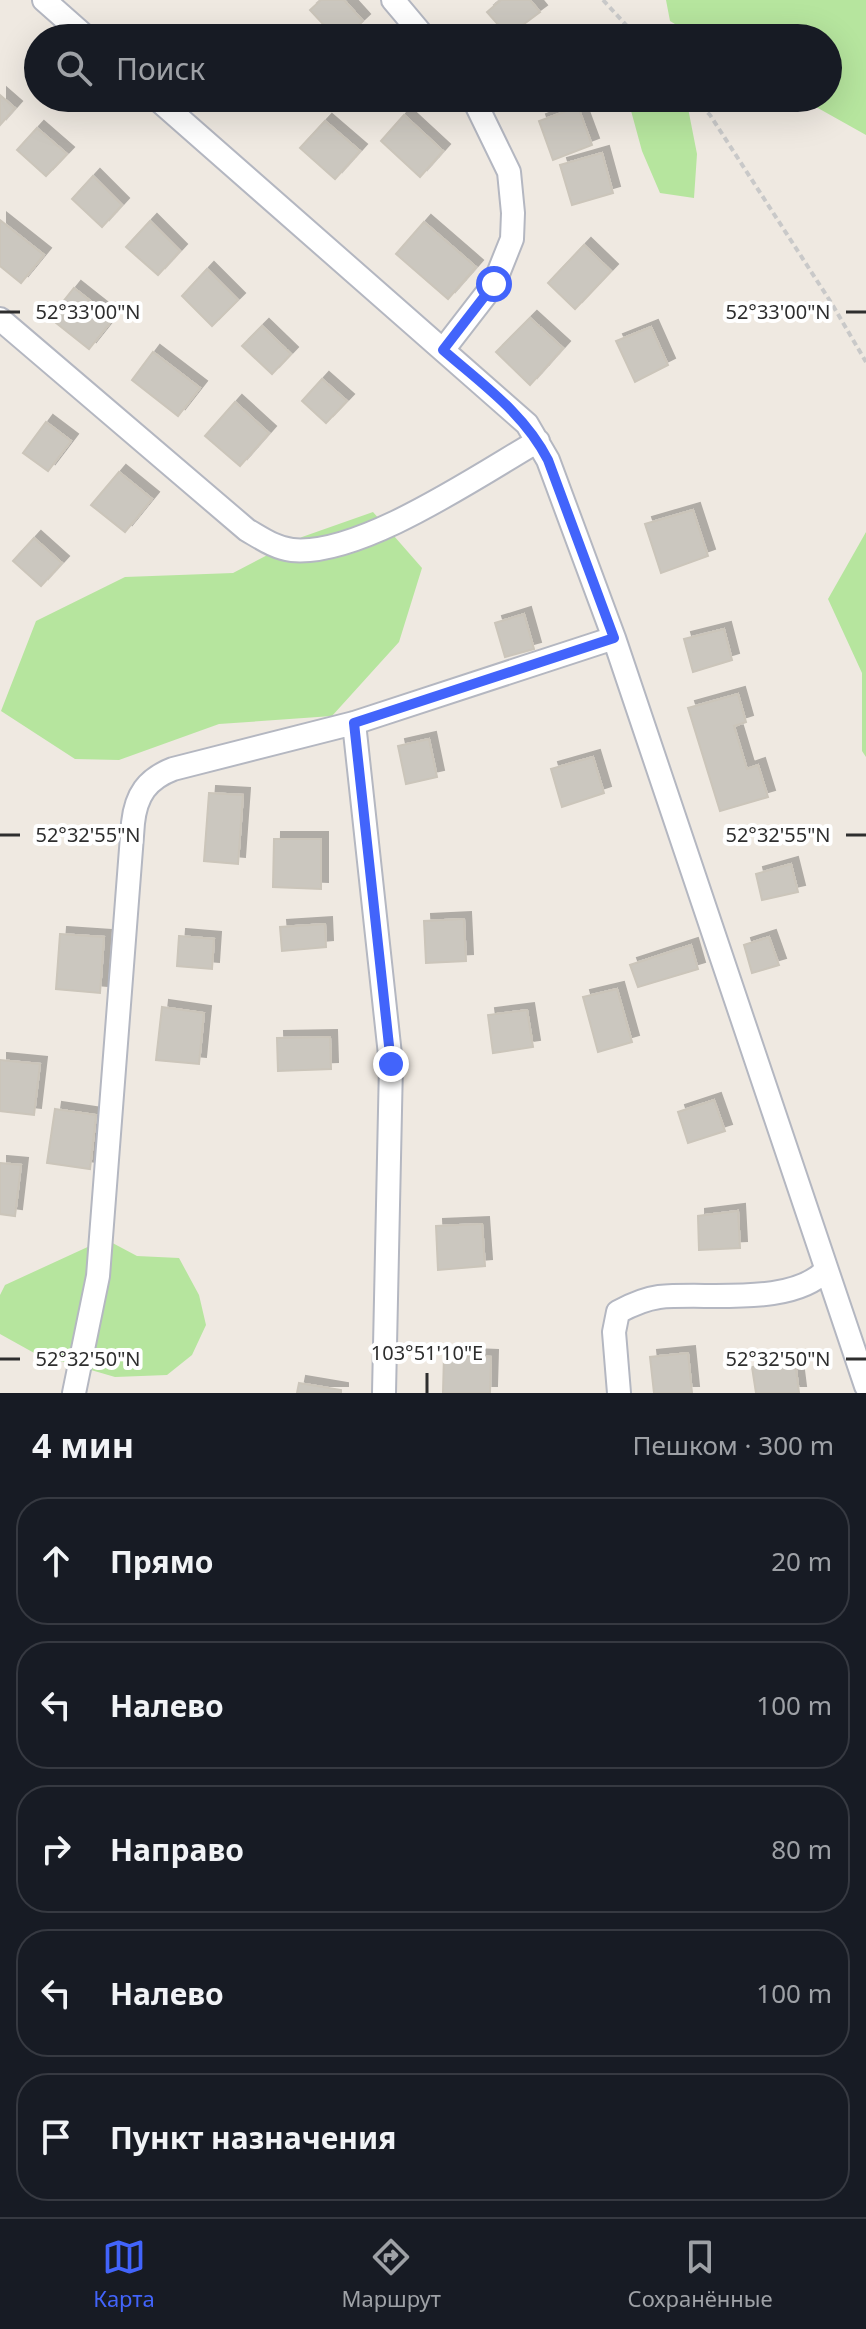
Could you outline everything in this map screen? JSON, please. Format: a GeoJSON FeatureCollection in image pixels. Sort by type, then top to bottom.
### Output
{"type":"FeatureCollection","features":[{"type":"Feature","properties":{"kind":"street"},"geometry":{"type":"LineString","coordinates":[[44,0],[71,24]]}},
{"type":"Feature","properties":{"kind":"street"},"geometry":{"type":"LineString","coordinates":[[393,0],[413,24]]}},
{"type":"Feature","properties":{"kind":"street"},"geometry":{"type":"LineString","coordinates":[[172,112],[527,424],[538,441],[548,460],[614,638],[866,1386]]}},
{"type":"Feature","properties":{"kind":"street"},"geometry":{"type":"LineString","coordinates":[[443,350],[494,284],[512,239],[509,172],[480,112]]}},
{"type":"Feature","properties":{"kind":"street"},"geometry":{"type":"LineString","coordinates":[[0,319],[247,530],[272,545],[292,550],[326,547],[371,532],[414,512],[538,441]]}},
{"type":"Feature","properties":{"kind":"street"},"geometry":{"type":"LineString","coordinates":[[74,1393],[98,1276],[133,823],[139,796],[152,780],[173,769],[354,723],[614,638]]}},
{"type":"Feature","properties":{"kind":"street"},"geometry":{"type":"LineString","coordinates":[[354,723],[391,1064],[384,1393]]}},
{"type":"Feature","properties":{"kind":"street"},"geometry":{"type":"LineString","coordinates":[[619,1393],[614,1332],[618,1312],[656,1297],[775,1293],[803,1286],[826,1270]]}},
{"type":"Feature","properties":{"kind":"path"},"geometry":{"type":"LineString","coordinates":[[603,0],[625,24]]}},
{"type":"Feature","properties":{"kind":"path"},"geometry":{"type":"LineString","coordinates":[[707,112],[832,304],[866,362]]}},
{"type":"Feature","properties":{"kind":"green space"},"geometry":{"type":"Polygon","coordinates":[[[666,0],[866,0],[866,135],[825,112],[842,112],[842,24],[675,24],[670,21],[666,0]]]}},
{"type":"Feature","properties":{"kind":"green space"},"geometry":{"type":"Polygon","coordinates":[[[631,112],[689,112],[697,154],[694,198],[660,193],[642,151],[631,112]]]}},
{"type":"Feature","properties":{"kind":"green space"},"geometry":{"type":"Polygon","coordinates":[[[373,512],[422,568],[399,642],[332,716],[219,724],[119,760],[75,759],[1,711],[36,621],[125,577],[233,573],[302,537],[373,512]]]}},
{"type":"Feature","properties":{"kind":"green space"},"geometry":{"type":"Polygon","coordinates":[[[866,532],[866,757],[862,751],[862,673],[828,599],[866,532]]]}},
{"type":"Feature","properties":{"kind":"green space"},"geometry":{"type":"Polygon","coordinates":[[[105,1239],[137,1256],[179,1258],[199,1295],[206,1325],[192,1355],[167,1375],[115,1377],[36,1354],[0,1334],[0,1295],[5,1285],[105,1239]]]}},
{"type":"Feature","properties":{"kind":"building"},"geometry":{"type":"Polygon","coordinates":[[[321,0],[344,0],[363,21],[360,24],[323,24],[310,10],[321,0]]]}},
{"type":"Feature","properties":{"kind":"building"},"geometry":{"type":"Polygon","coordinates":[[[501,0],[530,0],[540,12],[524,24],[498,24],[487,12],[501,0]]]}},
{"type":"Feature","properties":{"kind":"building"},"geometry":{"type":"Polygon","coordinates":[[[0,95],[15,108],[0,125],[0,95]]]}},
{"type":"Feature","properties":{"kind":"building"},"geometry":{"type":"Polygon","coordinates":[[[564,112],[580,112],[592,145],[553,160],[539,121],[564,112]]]}},
{"type":"Feature","properties":{"kind":"building"},"geometry":{"type":"Polygon","coordinates":[[[404,115],[443,151],[420,177],[381,141],[404,115]]]}},
{"type":"Feature","properties":{"kind":"building"},"geometry":{"type":"Polygon","coordinates":[[[325,121],[360,151],[335,179],[300,148],[325,121]]]}},
{"type":"Feature","properties":{"kind":"building"},"geometry":{"type":"Polygon","coordinates":[[[37,128],[67,154],[46,176],[17,150],[37,128]]]}},
{"type":"Feature","properties":{"kind":"building"},"geometry":{"type":"Polygon","coordinates":[[[602,153],[613,193],[572,205],[560,165],[602,153]]]}},
{"type":"Feature","properties":{"kind":"building"},"geometry":{"type":"Polygon","coordinates":[[[93,176],[122,205],[102,227],[72,199],[93,176]]]}},
{"type":"Feature","properties":{"kind":"building"},"geometry":{"type":"Polygon","coordinates":[[[0,220],[44,255],[21,283],[0,266],[0,220]]]}},
{"type":"Feature","properties":{"kind":"building"},"geometry":{"type":"Polygon","coordinates":[[[150,221],[180,251],[158,275],[126,247],[150,221]]]}},
{"type":"Feature","properties":{"kind":"building"},"geometry":{"type":"Polygon","coordinates":[[[424,222],[476,267],[448,299],[396,254],[424,222]]]}},
{"type":"Feature","properties":{"kind":"building"},"geometry":{"type":"Polygon","coordinates":[[[584,245],[611,271],[575,309],[548,283],[584,245]]]}},
{"type":"Feature","properties":{"kind":"building"},"geometry":{"type":"Polygon","coordinates":[[[207,269],[238,300],[212,326],[182,296],[207,269]]]}},
{"type":"Feature","properties":{"kind":"building"},"geometry":{"type":"Polygon","coordinates":[[[74,288],[113,319],[89,349],[50,318],[74,288]]]}},
{"type":"Feature","properties":{"kind":"building"},"geometry":{"type":"Polygon","coordinates":[[[530,318],[563,348],[530,385],[496,352],[530,318]]]}},
{"type":"Feature","properties":{"kind":"building"},"geometry":{"type":"Polygon","coordinates":[[[262,326],[291,354],[272,374],[242,346],[262,326]]]}},
{"type":"Feature","properties":{"kind":"building"},"geometry":{"type":"Polygon","coordinates":[[[651,327],[668,365],[635,382],[616,341],[651,327]]]}},
{"type":"Feature","properties":{"kind":"building"},"geometry":{"type":"Polygon","coordinates":[[[153,352],[200,388],[178,416],[132,380],[153,352]]]}},
{"type":"Feature","properties":{"kind":"building"},"geometry":{"type":"Polygon","coordinates":[[[322,379],[347,401],[326,423],[302,401],[322,379]]]}},
{"type":"Feature","properties":{"kind":"building"},"geometry":{"type":"Polygon","coordinates":[[[235,402],[269,433],[240,466],[205,436],[235,402]]]}},
{"type":"Feature","properties":{"kind":"building"},"geometry":{"type":"Polygon","coordinates":[[[46,422],[71,441],[48,471],[23,453],[46,422]]]}},
{"type":"Feature","properties":{"kind":"building"},"geometry":{"type":"Polygon","coordinates":[[[119,472],[152,499],[125,532],[91,505],[119,472]]]}},
{"type":"Feature","properties":{"kind":"building"},"geometry":{"type":"Polygon","coordinates":[[[693,510],[708,556],[661,573],[645,524],[693,510]]]}},
{"type":"Feature","properties":{"kind":"building"},"geometry":{"type":"Polygon","coordinates":[[[34,538],[62,563],[41,586],[13,561],[34,538]]]}},
{"type":"Feature","properties":{"kind":"building"},"geometry":{"type":"Polygon","coordinates":[[[524,614],[534,649],[505,657],[495,623],[524,614]]]}},
{"type":"Feature","properties":{"kind":"building"},"geometry":{"type":"Polygon","coordinates":[[[724,629],[732,660],[693,672],[684,639],[724,629]]]}},
{"type":"Feature","properties":{"kind":"building"},"geometry":{"type":"Polygon","coordinates":[[[738,694],[746,722],[734,726],[747,769],[758,765],[768,797],[720,811],[688,708],[738,694]]]}},
{"type":"Feature","properties":{"kind":"building"},"geometry":{"type":"Polygon","coordinates":[[[429,739],[437,777],[406,784],[398,746],[429,739]]]}},
{"type":"Feature","properties":{"kind":"building"},"geometry":{"type":"Polygon","coordinates":[[[593,757],[604,793],[562,807],[551,769],[593,757]]]}},
{"type":"Feature","properties":{"kind":"building"},"geometry":{"type":"Polygon","coordinates":[[[209,793],[243,795],[238,864],[204,861],[209,793]]]}},
{"type":"Feature","properties":{"kind":"building"},"geometry":{"type":"Polygon","coordinates":[[[274,839],[321,839],[321,889],[273,887],[274,839]]]}},
{"type":"Feature","properties":{"kind":"building"},"geometry":{"type":"Polygon","coordinates":[[[791,864],[798,892],[762,900],[756,874],[791,864]]]}},
{"type":"Feature","properties":{"kind":"building"},"geometry":{"type":"Polygon","coordinates":[[[464,919],[466,961],[426,963],[424,921],[464,919]]]}},
{"type":"Feature","properties":{"kind":"building"},"geometry":{"type":"Polygon","coordinates":[[[325,924],[326,947],[282,951],[280,927],[325,924]]]}},
{"type":"Feature","properties":{"kind":"building"},"geometry":{"type":"Polygon","coordinates":[[[60,934],[104,937],[100,993],[56,989],[60,934]]]}},
{"type":"Feature","properties":{"kind":"building"},"geometry":{"type":"Polygon","coordinates":[[[179,936],[214,939],[212,969],[177,966],[179,936]]]}},
{"type":"Feature","properties":{"kind":"building"},"geometry":{"type":"Polygon","coordinates":[[[769,937],[779,965],[752,973],[744,945],[769,937]]]}},
{"type":"Feature","properties":{"kind":"building"},"geometry":{"type":"Polygon","coordinates":[[[691,945],[698,969],[638,987],[630,965],[691,945]]]}},
{"type":"Feature","properties":{"kind":"building"},"geometry":{"type":"Polygon","coordinates":[[[617,989],[632,1042],[598,1052],[583,997],[617,989]]]}},
{"type":"Feature","properties":{"kind":"building"},"geometry":{"type":"Polygon","coordinates":[[[162,1007],[204,1013],[199,1064],[156,1060],[162,1007]]]}},
{"type":"Feature","properties":{"kind":"building"},"geometry":{"type":"Polygon","coordinates":[[[527,1010],[533,1047],[493,1053],[488,1015],[527,1010]]]}},
{"type":"Feature","properties":{"kind":"building"},"geometry":{"type":"Polygon","coordinates":[[[330,1037],[331,1069],[278,1071],[277,1038],[330,1037]]]}},
{"type":"Feature","properties":{"kind":"building"},"geometry":{"type":"Polygon","coordinates":[[[0,1060],[40,1064],[34,1115],[0,1111],[0,1060]]]}},
{"type":"Feature","properties":{"kind":"building"},"geometry":{"type":"Polygon","coordinates":[[[714,1100],[725,1131],[688,1143],[678,1112],[714,1100]]]}},
{"type":"Feature","properties":{"kind":"building"},"geometry":{"type":"Polygon","coordinates":[[[55,1109],[96,1115],[90,1169],[47,1163],[55,1109]]]}},
{"type":"Feature","properties":{"kind":"building"},"geometry":{"type":"Polygon","coordinates":[[[0,1163],[21,1165],[15,1216],[0,1214],[0,1163]]]}},
{"type":"Feature","properties":{"kind":"building"},"geometry":{"type":"Polygon","coordinates":[[[738,1211],[740,1248],[699,1250],[698,1216],[738,1211]]]}},
{"type":"Feature","properties":{"kind":"building"},"geometry":{"type":"Polygon","coordinates":[[[482,1224],[485,1266],[438,1270],[436,1226],[482,1224]]]}},
{"type":"Feature","properties":{"kind":"building"},"geometry":{"type":"Polygon","coordinates":[[[688,1353],[692,1393],[654,1393],[650,1357],[688,1353]]]}},
{"type":"Feature","properties":{"kind":"building"},"geometry":{"type":"Polygon","coordinates":[[[444,1355],[491,1357],[490,1393],[443,1393],[444,1355]]]}},
{"type":"Feature","properties":{"kind":"building"},"geometry":{"type":"Polygon","coordinates":[[[795,1361],[799,1393],[756,1393],[752,1367],[795,1361]]]}},
{"type":"Feature","properties":{"kind":"building"},"geometry":{"type":"Polygon","coordinates":[[[299,1383],[341,1390],[341,1393],[297,1393],[299,1383]]]}},
{"type":"Feature","properties":{"kind":"route"},"geometry":{"type":"LineString","coordinates":[[391,1064],[354,723],[614,638],[548,460],[538,441],[527,424],[443,350],[494,284]]}}]}
